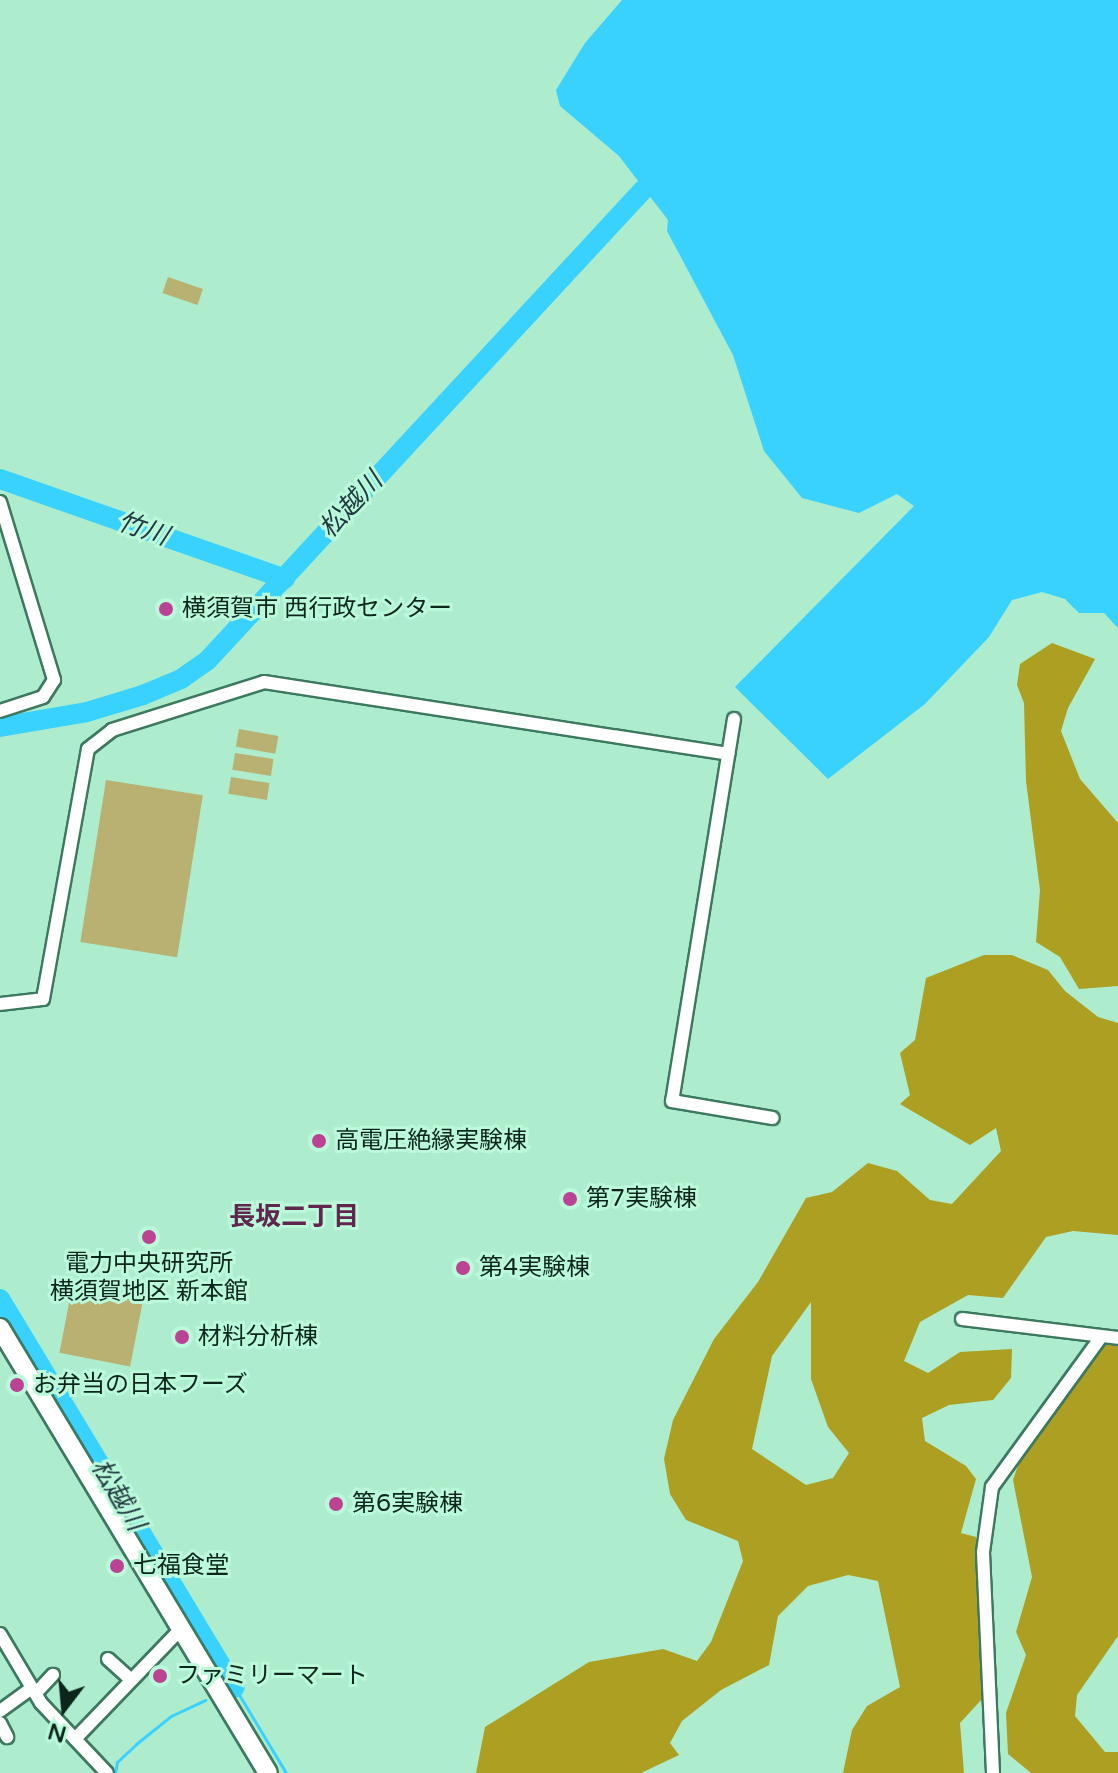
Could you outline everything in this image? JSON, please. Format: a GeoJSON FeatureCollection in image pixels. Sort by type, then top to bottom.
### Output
{"type":"FeatureCollection","features":[{"type":"Feature","properties":{"kind":"highway"},"geometry":{"type":"LineString","coordinates":[[0,1328],[268,1773]]}},
{"type":"Feature","properties":{"kind":"street"},"geometry":{"type":"LineString","coordinates":[[0,502],[54,680],[43,697],[0,711]]}},
{"type":"Feature","properties":{"kind":"street"},"geometry":{"type":"LineString","coordinates":[[0,1004],[43,999],[88,749],[112,730],[264,682],[728,754]]}},
{"type":"Feature","properties":{"kind":"street"},"geometry":{"type":"LineString","coordinates":[[734,719],[672,1101],[773,1118]]}},
{"type":"Feature","properties":{"kind":"street"},"geometry":{"type":"LineString","coordinates":[[962,1319],[1118,1338]]}},
{"type":"Feature","properties":{"kind":"street"},"geometry":{"type":"LineString","coordinates":[[993,1773],[983,1552],[992,1487],[1101,1337]]}},
{"type":"Feature","properties":{"kind":"street"},"geometry":{"type":"LineString","coordinates":[[75,1739],[181,1629]]}},
{"type":"Feature","properties":{"kind":"street"},"geometry":{"type":"LineString","coordinates":[[0,1634],[34,1690],[107,1773]]}},
{"type":"Feature","properties":{"kind":"street"},"geometry":{"type":"LineString","coordinates":[[108,1659],[131,1680]]}},
{"type":"Feature","properties":{"kind":"street"},"geometry":{"type":"LineString","coordinates":[[0,1711],[53,1675]]}},
{"type":"Feature","properties":{"kind":"street"},"geometry":{"type":"LineString","coordinates":[[0,1723],[7,1737]]}},
{"type":"Feature","properties":{"kind":"shaded area"},"geometry":{"type":"Polygon","coordinates":[[[168,277],[203,289],[197,305],[162,293],[168,277]]]}},
{"type":"Feature","properties":{"kind":"shaded area"},"geometry":{"type":"Polygon","coordinates":[[[1052,643],[1095,659],[1068,708],[1061,731],[1080,779],[1118,823],[1118,986],[1079,989],[1060,957],[1036,942],[1040,890],[1026,781],[1024,703],[1017,685],[1020,664],[1052,643]]]}},
{"type":"Feature","properties":{"kind":"shaded area"},"geometry":{"type":"Polygon","coordinates":[[[239,729],[278,736],[275,754],[236,747],[239,729]]]}},
{"type":"Feature","properties":{"kind":"shaded area"},"geometry":{"type":"Polygon","coordinates":[[[235,753],[274,759],[271,776],[232,770],[235,753]]]}},
{"type":"Feature","properties":{"kind":"shaded area"},"geometry":{"type":"Polygon","coordinates":[[[231,777],[270,783],[267,800],[228,794],[231,777]]]}},
{"type":"Feature","properties":{"kind":"shaded area"},"geometry":{"type":"Polygon","coordinates":[[[106,780],[203,795],[177,957],[80,942],[106,780]]]}},
{"type":"Feature","properties":{"kind":"shaded area"},"geometry":{"type":"Polygon","coordinates":[[[984,955],[1012,955],[1048,970],[1065,991],[1098,1017],[1118,1023],[1118,1235],[1073,1231],[1046,1237],[1003,1298],[968,1295],[920,1322],[904,1361],[928,1373],[960,1352],[1012,1349],[1011,1378],[993,1400],[949,1405],[922,1418],[925,1441],[966,1466],[976,1479],[961,1533],[976,1537],[983,1698],[960,1723],[964,1773],[843,1773],[852,1730],[867,1706],[900,1687],[878,1581],[848,1575],[808,1586],[778,1616],[769,1665],[721,1690],[682,1721],[670,1743],[679,1755],[641,1773],[476,1773],[485,1727],[589,1662],[663,1649],[697,1661],[711,1642],[743,1561],[738,1541],[686,1520],[670,1494],[664,1459],[673,1420],[714,1339],[758,1282],[806,1198],[832,1192],[868,1163],[897,1171],[930,1200],[952,1204],[1001,1151],[996,1128],[970,1145],[900,1104],[910,1095],[900,1053],[915,1040],[926,978],[984,955]],[[811,1302],[772,1356],[752,1449],[806,1485],[833,1478],[849,1453],[828,1427],[811,1379],[811,1302]]]}},
{"type":"Feature","properties":{"kind":"shaded area"},"geometry":{"type":"Polygon","coordinates":[[[72,1288],[143,1302],[130,1367],[59,1353],[72,1288]]]}},
{"type":"Feature","properties":{"kind":"shaded area"},"geometry":{"type":"Polygon","coordinates":[[[1103,1343],[1118,1345],[1118,1636],[1077,1695],[1075,1716],[1105,1752],[1118,1752],[1118,1773],[1031,1773],[1008,1754],[1006,1713],[1026,1655],[1016,1632],[1032,1577],[1013,1480],[1022,1454],[1103,1343]]]}},
{"type":"Feature","properties":{"kind":"water"},"geometry":{"type":"Polygon","coordinates":[[[622,0],[1118,0],[1118,628],[1104,613],[1079,613],[1065,599],[1042,592],[1012,600],[989,637],[925,704],[828,779],[735,687],[914,506],[897,494],[859,513],[802,498],[764,451],[733,355],[667,231],[668,220],[619,156],[560,106],[556,90],[585,43],[622,0]]]}},
{"type":"Feature","properties":{"kind":"waterway","name":"松越川"},"geometry":{"type":"LineString","coordinates":[[0,727],[87,712],[143,695],[181,679],[207,661],[644,189]]}},
{"type":"Feature","properties":{"kind":"waterway","name":"竹川"},"geometry":{"type":"LineString","coordinates":[[0,479],[285,579]]}},
{"type":"Feature","properties":{"kind":"waterway","name":"松越川"},"geometry":{"type":"LineString","coordinates":[[0,1299],[235,1688]]}},
{"type":"Feature","properties":{"kind":"waterway","name":"松越川"},"geometry":{"type":"LineString","coordinates":[[230,1690],[235,1688],[286,1773]]}},
{"type":"Feature","properties":{"kind":"waterway"},"geometry":{"type":"LineString","coordinates":[[115,1773],[117,1762],[136,1744],[171,1716],[205,1700]]}},
{"type":"Feature","properties":{"kind":"place","name":"横須賀市 西行政センター"},"geometry":{"type":"Point","coordinates":[166,609]}},
{"type":"Feature","properties":{"kind":"place","name":"高電圧絶縁実験棟"},"geometry":{"type":"Point","coordinates":[319,1141]}},
{"type":"Feature","properties":{"kind":"place","name":"第7実験棟"},"geometry":{"type":"Point","coordinates":[570,1199]}},
{"type":"Feature","properties":{"kind":"place","name":"電力中央研究所 横須賀地区 新本館"},"geometry":{"type":"Point","coordinates":[149,1237]}},
{"type":"Feature","properties":{"kind":"place","name":"第4実験棟"},"geometry":{"type":"Point","coordinates":[463,1268]}},
{"type":"Feature","properties":{"kind":"place","name":"材料分析棟"},"geometry":{"type":"Point","coordinates":[182,1337]}},
{"type":"Feature","properties":{"kind":"place","name":"お弁当の日本フーズ"},"geometry":{"type":"Point","coordinates":[17,1385]}},
{"type":"Feature","properties":{"kind":"place","name":"第6実験棟"},"geometry":{"type":"Point","coordinates":[336,1504]}},
{"type":"Feature","properties":{"kind":"place","name":"七福食堂"},"geometry":{"type":"Point","coordinates":[117,1566]}},
{"type":"Feature","properties":{"kind":"place","name":"ファミリーマート"},"geometry":{"type":"Point","coordinates":[160,1676]}},
{"type":"Feature","properties":{"kind":"district","name":"長坂二丁目"},"geometry":{"type":"Point","coordinates":[294,1217]}}]}
